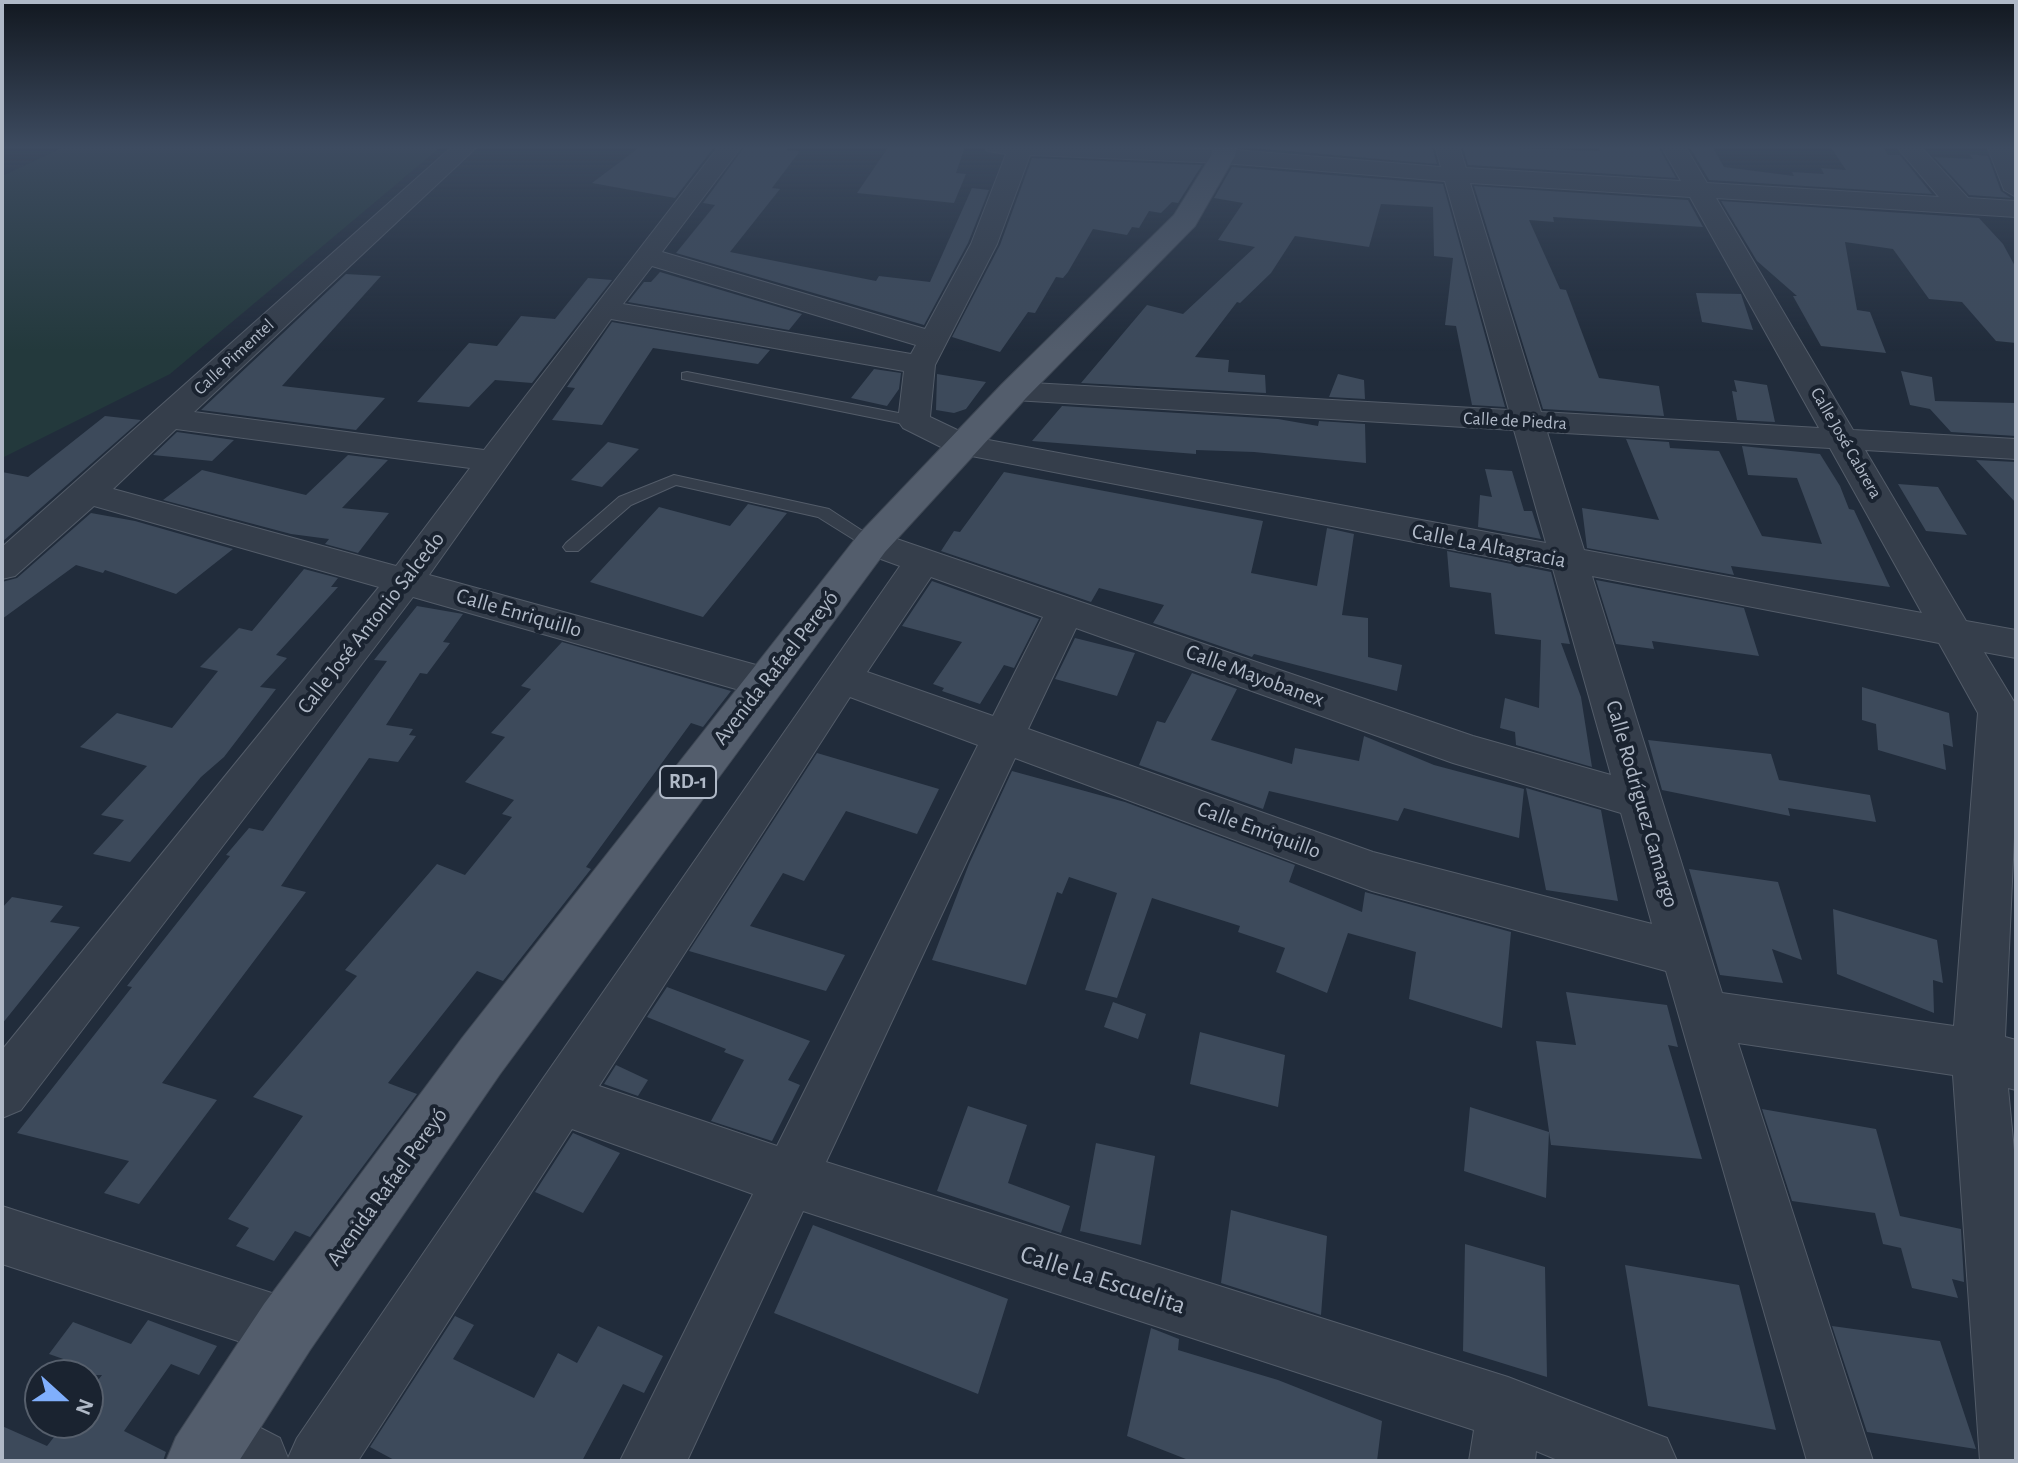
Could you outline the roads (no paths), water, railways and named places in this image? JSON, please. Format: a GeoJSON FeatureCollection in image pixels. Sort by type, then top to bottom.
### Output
{"type":"FeatureCollection","features":[{"type":"Feature","properties":{"kind":"main road","name":"Avenida Rafael Pereyó"},"geometry":{"type":"LineString","coordinates":[[224,1453],[287,1327],[481,1056],[872,543],[1014,391],[1188,214]]}},
{"type":"Feature","properties":{"kind":"street","name":"Calle Pimentel"},"geometry":{"type":"LineString","coordinates":[[2,567],[88,493],[389,214]]}},
{"type":"Feature","properties":{"kind":"street","name":"Calle José Antonio Salcedo"},"geometry":{"type":"LineString","coordinates":[[2,1092],[405,581],[677,214]]}},
{"type":"Feature","properties":{"kind":"street"},"geometry":{"type":"LineString","coordinates":[[914,421],[927,353],[984,244],[993,214]]}},
{"type":"Feature","properties":{"kind":"street","name":"Calle Rodríguez Camargo"},"geometry":{"type":"LineString","coordinates":[[1468,214],[1703,1014],[1840,1461]]}},
{"type":"Feature","properties":{"kind":"street","name":"Calle José Cabrera"},"geometry":{"type":"LineString","coordinates":[[1714,214],[2007,727]]}},
{"type":"Feature","properties":{"kind":"street"},"geometry":{"type":"LineString","coordinates":[[645,255],[927,353]]}},
{"type":"Feature","properties":{"kind":"street"},"geometry":{"type":"LineString","coordinates":[[604,309],[927,353]]}},
{"type":"Feature","properties":{"kind":"street","name":"Calle de Piedra"},"geometry":{"type":"LineString","coordinates":[[1014,391],[2016,449]]}},
{"type":"Feature","properties":{"kind":"street"},"geometry":{"type":"LineString","coordinates":[[169,418],[493,461]]}},
{"type":"Feature","properties":{"kind":"street","name":"Calle La Altagracia"},"geometry":{"type":"LineString","coordinates":[[914,421],[963,445],[2016,644]]}},
{"type":"Feature","properties":{"kind":"street","name":"Calle Enriquillo"},"geometry":{"type":"LineString","coordinates":[[88,493],[764,682]]}},
{"type":"Feature","properties":{"kind":"street","name":"Calle Mayobanex"},"geometry":{"type":"LineString","coordinates":[[872,543],[1066,608],[1468,751],[1641,801]]}},
{"type":"Feature","properties":{"kind":"street"},"geometry":{"type":"LineString","coordinates":[[320,1461],[841,678],[924,560]]}},
{"type":"Feature","properties":{"kind":"street"},"geometry":{"type":"LineString","coordinates":[[653,1461],[1066,608]]}},
{"type":"Feature","properties":{"kind":"street","name":"Calle Enriquillo"},"geometry":{"type":"LineString","coordinates":[[841,678],[1372,871],[1686,955]]}},
{"type":"Feature","properties":{"kind":"street"},"geometry":{"type":"LineString","coordinates":[[2007,727],[1997,1059],[2013,1461]]}},
{"type":"Feature","properties":{"kind":"street"},"geometry":{"type":"LineString","coordinates":[[1703,1014],[1997,1059]]}},
{"type":"Feature","properties":{"kind":"street","name":"Calle La Escuelita"},"geometry":{"type":"LineString","coordinates":[[561,1099],[1505,1435],[1644,1461]]}},
{"type":"Feature","properties":{"kind":"street"},"geometry":{"type":"LineString","coordinates":[[2,1235],[287,1327]]}},
{"type":"Feature","properties":{"kind":"lane"},"geometry":{"type":"LineString","coordinates":[[687,376],[914,421]]}},
{"type":"Feature","properties":{"kind":"lane"},"geometry":{"type":"LineString","coordinates":[[572,547],[625,501],[674,480],[823,513],[872,543]]}}]}
